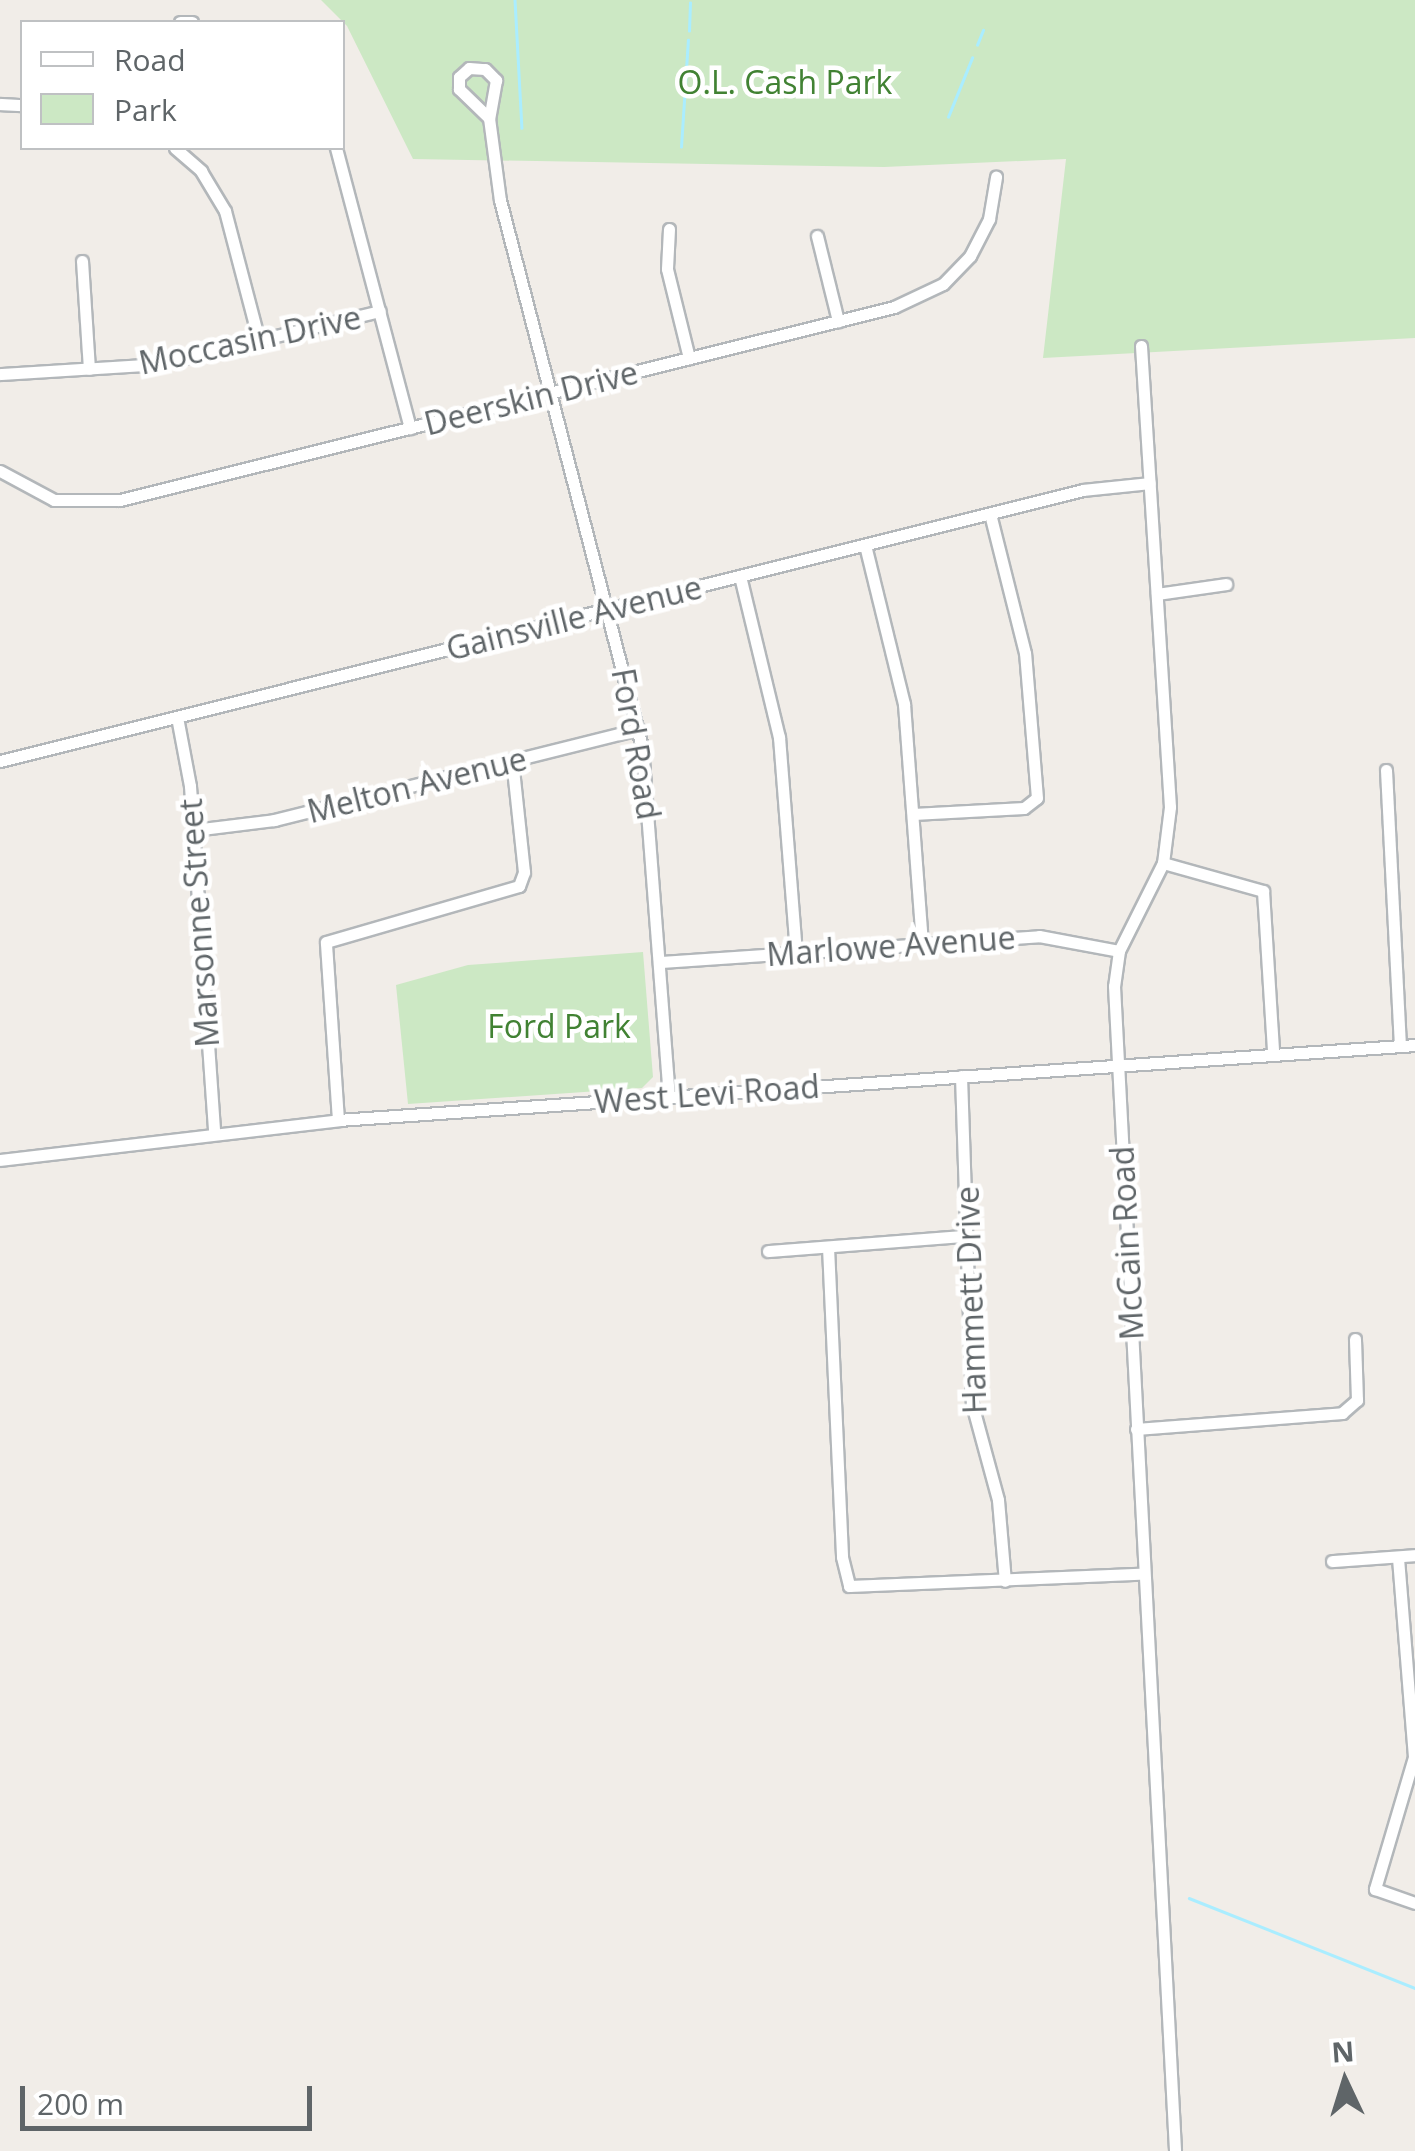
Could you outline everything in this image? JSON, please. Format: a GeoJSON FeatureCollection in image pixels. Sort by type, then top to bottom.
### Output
{"type":"FeatureCollection","features":[{"type":"Feature","properties":{"kind":"street","name":"Ford Road"},"geometry":{"type":"LineString","coordinates":[[489,118],[494,167],[639,730],[669,1096]]}},
{"type":"Feature","properties":{"kind":"street"},"geometry":{"type":"LineString","coordinates":[[177,150],[201,172],[225,211],[259,341]]}},
{"type":"Feature","properties":{"kind":"street"},"geometry":{"type":"LineString","coordinates":[[337,150],[410,428]]}},
{"type":"Feature","properties":{"kind":"street","name":"Deerskin Drive"},"geometry":{"type":"LineString","coordinates":[[2,477],[54,500],[101,502],[912,301],[951,277],[985,230],[996,176]]}},
{"type":"Feature","properties":{"kind":"street"},"geometry":{"type":"LineString","coordinates":[[670,229],[667,269],[690,358]]}},
{"type":"Feature","properties":{"kind":"street"},"geometry":{"type":"LineString","coordinates":[[816,236],[838,321]]}},
{"type":"Feature","properties":{"kind":"street"},"geometry":{"type":"LineString","coordinates":[[82,261],[89,369]]}},
{"type":"Feature","properties":{"kind":"street","name":"Moccasin Drive"},"geometry":{"type":"LineString","coordinates":[[0,374],[174,361],[380,312]]}},
{"type":"Feature","properties":{"kind":"street","name":"McCain Road"},"geometry":{"type":"LineString","coordinates":[[1141,346],[1170,792],[1162,863],[1118,951],[1117,1064],[1140,1574],[1175,2151]]}},
{"type":"Feature","properties":{"kind":"street","name":"Gainsville Avenue"},"geometry":{"type":"LineString","coordinates":[[0,761],[1094,488],[1150,483]]}},
{"type":"Feature","properties":{"kind":"street"},"geometry":{"type":"LineString","coordinates":[[913,814],[1024,808],[1037,798],[1024,649],[990,514]]}},
{"type":"Feature","properties":{"kind":"street"},"geometry":{"type":"LineString","coordinates":[[865,545],[904,704],[922,943]]}},
{"type":"Feature","properties":{"kind":"street"},"geometry":{"type":"LineString","coordinates":[[740,576],[779,737],[796,952]]}},
{"type":"Feature","properties":{"kind":"street"},"geometry":{"type":"LineString","coordinates":[[1158,594],[1226,584]]}},
{"type":"Feature","properties":{"kind":"street","name":"Marsonne Street"},"geometry":{"type":"LineString","coordinates":[[178,717],[193,830],[214,1131]]}},
{"type":"Feature","properties":{"kind":"street","name":"Melton Avenue"},"geometry":{"type":"LineString","coordinates":[[193,830],[260,823],[639,730]]}},
{"type":"Feature","properties":{"kind":"street"},"geometry":{"type":"LineString","coordinates":[[338,1120],[326,942],[519,886],[524,872],[512,760]]}},
{"type":"Feature","properties":{"kind":"street"},"geometry":{"type":"LineString","coordinates":[[1386,770],[1400,1046]]}},
{"type":"Feature","properties":{"kind":"street"},"geometry":{"type":"LineString","coordinates":[[1162,863],[1263,891],[1273,1052]]}},
{"type":"Feature","properties":{"kind":"street","name":"Marlowe Avenue"},"geometry":{"type":"LineString","coordinates":[[661,962],[1046,936],[1118,951]]}},
{"type":"Feature","properties":{"kind":"street","name":"West Levi Road"},"geometry":{"type":"LineString","coordinates":[[0,1160],[214,1131],[338,1120],[1415,1044]]}},
{"type":"Feature","properties":{"kind":"street","name":"Hammett Drive"},"geometry":{"type":"LineString","coordinates":[[962,1076],[964,1236],[973,1415],[998,1500],[1005,1581]]}},
{"type":"Feature","properties":{"kind":"street"},"geometry":{"type":"LineString","coordinates":[[768,1250],[964,1236]]}},
{"type":"Feature","properties":{"kind":"street"},"geometry":{"type":"LineString","coordinates":[[828,1247],[842,1558],[852,1589],[1140,1574]]}},
{"type":"Feature","properties":{"kind":"street"},"geometry":{"type":"LineString","coordinates":[[1136,1430],[1342,1413],[1357,1400],[1354,1339]]}},
{"type":"Feature","properties":{"kind":"street"},"geometry":{"type":"LineString","coordinates":[[1332,1561],[1415,1555]]}},
{"type":"Feature","properties":{"kind":"street"},"geometry":{"type":"LineString","coordinates":[[1398,1558],[1414,1757],[1375,1889],[1415,1902]]}},
{"type":"Feature","properties":{"kind":"green space","name":"O.L. Cash Park"},"geometry":{"type":"Polygon","coordinates":[[[321,0],[1415,0],[1415,338],[1043,358],[1066,159],[884,167],[413,159],[345,20],[321,0]]]}},
{"type":"Feature","properties":{"kind":"green space","name":"Ford Park"},"geometry":{"type":"Polygon","coordinates":[[[643,952],[653,1077],[642,1088],[408,1104],[396,985],[468,965],[643,952]]]}},
{"type":"Feature","properties":{"kind":"waterway"},"geometry":{"type":"LineString","coordinates":[[515,0],[522,128]]}},
{"type":"Feature","properties":{"kind":"waterway"},"geometry":{"type":"LineString","coordinates":[[689,31],[690,3]]}},
{"type":"Feature","properties":{"kind":"waterway"},"geometry":{"type":"LineString","coordinates":[[977,45],[983,30]]}},
{"type":"Feature","properties":{"kind":"waterway"},"geometry":{"type":"LineString","coordinates":[[681,147],[688,40]]}},
{"type":"Feature","properties":{"kind":"waterway"},"geometry":{"type":"LineString","coordinates":[[948,117],[972,58]]}},
{"type":"Feature","properties":{"kind":"waterway"},"geometry":{"type":"LineString","coordinates":[[1189,1898],[1415,1988]]}}]}
